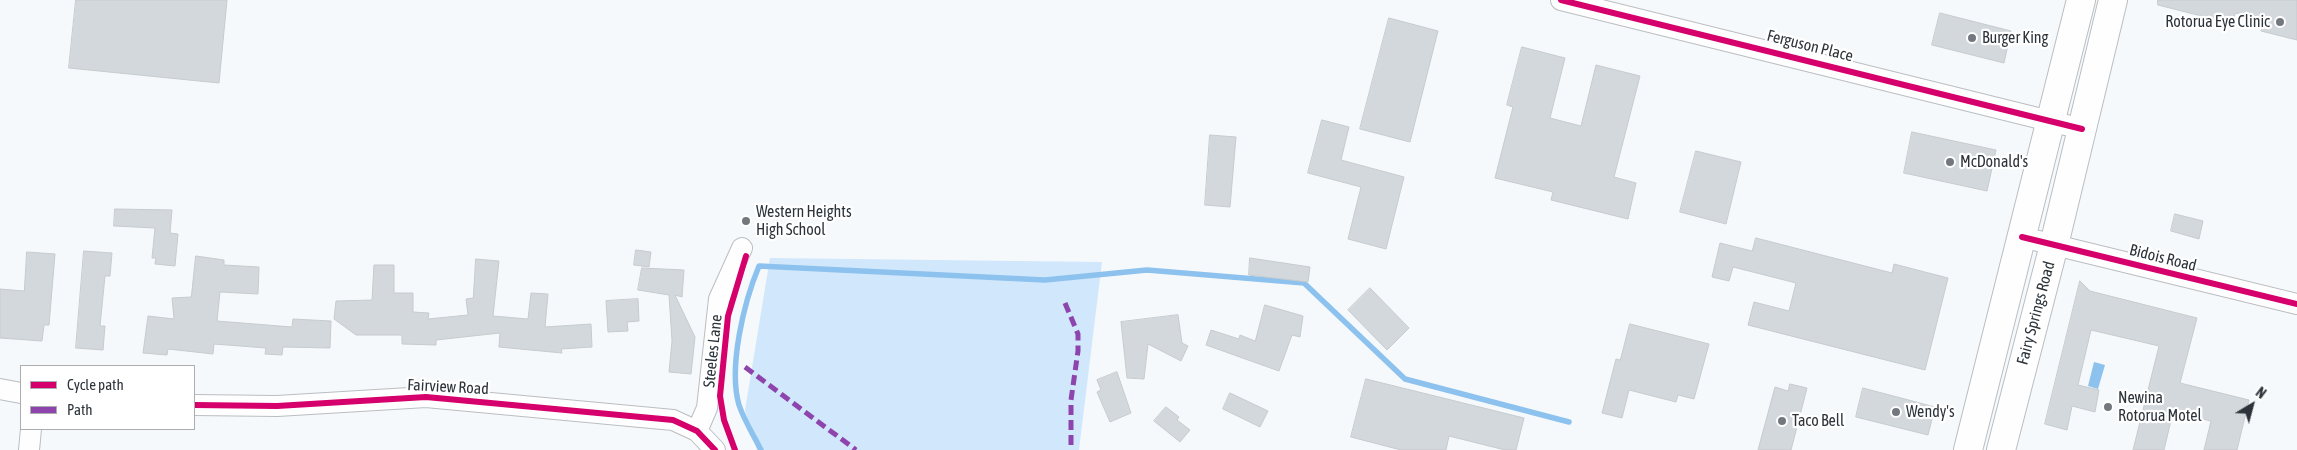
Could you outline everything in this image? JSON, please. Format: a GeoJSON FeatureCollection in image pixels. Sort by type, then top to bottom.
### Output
{"type":"FeatureCollection","features":[{"type":"Feature","properties":{"kind":"highway","name":"Fairy Springs Road"},"geometry":{"type":"LineString","coordinates":[[1968,450],[2081,0]]}},
{"type":"Feature","properties":{"kind":"highway","name":"Fairy Springs Road"},"geometry":{"type":"LineString","coordinates":[[2001,450],[2054,245],[2113,0]]}},
{"type":"Feature","properties":{"kind":"street","name":"Ferguson Place"},"geometry":{"type":"LineString","coordinates":[[1561,0],[1892,80],[2082,129]]}},
{"type":"Feature","properties":{"kind":"street","name":"Bidois Road"},"geometry":{"type":"LineString","coordinates":[[2022,237],[2297,304]]}},
{"type":"Feature","properties":{"kind":"street","name":"Steeles Lane"},"geometry":{"type":"LineString","coordinates":[[697,431],[707,408],[719,299],[742,248]]}},
{"type":"Feature","properties":{"kind":"street"},"geometry":{"type":"LineString","coordinates":[[0,390],[20,392]]}},
{"type":"Feature","properties":{"kind":"street","name":"Fairview Road"},"geometry":{"type":"LineString","coordinates":[[195,405],[277,406],[426,397],[673,420],[697,431]]}},
{"type":"Feature","properties":{"kind":"street"},"geometry":{"type":"LineString","coordinates":[[29,450],[31,430]]}},
{"type":"Feature","properties":{"kind":"street"},"geometry":{"type":"LineString","coordinates":[[697,431],[715,450]]}},
{"type":"Feature","properties":{"kind":"shaded area"},"geometry":{"type":"Polygon","coordinates":[[[770,258],[1102,262],[1079,450],[757,450],[745,410],[770,258]]]}},
{"type":"Feature","properties":{"kind":"water"},"geometry":{"type":"Polygon","coordinates":[[[2094,362],[2105,365],[2098,389],[2088,386],[2094,362]]]}},
{"type":"Feature","properties":{"kind":"building"},"geometry":{"type":"Polygon","coordinates":[[[76,0],[227,0],[219,83],[69,68],[76,0]]]}},
{"type":"Feature","properties":{"kind":"building","name":"Rotorua Eye Clinic"},"geometry":{"type":"Polygon","coordinates":[[[2158,0],[2297,0],[2297,40],[2261,31],[2264,19],[2235,13],[2233,24],[2158,5],[2158,0]]]}},
{"type":"Feature","properties":{"kind":"building","name":"Burger King"},"geometry":{"type":"Polygon","coordinates":[[[1940,13],[2011,31],[2004,63],[1932,45],[1940,13]]]}},
{"type":"Feature","properties":{"kind":"building"},"geometry":{"type":"Polygon","coordinates":[[[1389,18],[1438,31],[1410,142],[1360,129],[1389,18]]]}},
{"type":"Feature","properties":{"kind":"building"},"geometry":{"type":"Polygon","coordinates":[[[1522,47],[1565,58],[1550,118],[1581,126],[1596,65],[1640,76],[1614,177],[1636,183],[1628,219],[1551,200],[1553,192],[1495,178],[1513,107],[1507,105],[1522,47]]]}},
{"type":"Feature","properties":{"kind":"building"},"geometry":{"type":"Polygon","coordinates":[[[1322,120],[1349,127],[1341,160],[1404,177],[1386,249],[1348,239],[1361,187],[1308,173],[1322,120]]]}},
{"type":"Feature","properties":{"kind":"building","name":"McDonald's"},"geometry":{"type":"Polygon","coordinates":[[[1912,132],[1996,150],[1987,191],[1904,173],[1912,132]]]}},
{"type":"Feature","properties":{"kind":"building"},"geometry":{"type":"Polygon","coordinates":[[[1210,135],[1236,137],[1230,207],[1205,205],[1210,135]]]}},
{"type":"Feature","properties":{"kind":"building"},"geometry":{"type":"Polygon","coordinates":[[[1696,151],[1741,162],[1726,224],[1680,212],[1696,151]]]}},
{"type":"Feature","properties":{"kind":"building"},"geometry":{"type":"Polygon","coordinates":[[[115,209],[172,210],[170,233],[178,234],[175,266],[155,264],[156,258],[152,258],[155,228],[114,226],[115,209]]]}},
{"type":"Feature","properties":{"kind":"building"},"geometry":{"type":"Polygon","coordinates":[[[2175,214],[2203,221],[2199,239],[2171,231],[2175,214]]]}},
{"type":"Feature","properties":{"kind":"building"},"geometry":{"type":"Polygon","coordinates":[[[1756,238],[1892,273],[1894,264],[1948,278],[1925,370],[1748,325],[1754,302],[1789,311],[1796,283],[1733,267],[1729,281],[1712,277],[1720,243],[1752,251],[1756,238]]]}},
{"type":"Feature","properties":{"kind":"building"},"geometry":{"type":"Polygon","coordinates":[[[636,250],[651,252],[649,267],[634,265],[636,250]]]}},
{"type":"Feature","properties":{"kind":"building"},"geometry":{"type":"Polygon","coordinates":[[[84,251],[112,253],[110,276],[105,276],[100,326],[105,326],[103,350],[76,348],[84,251]]]}},
{"type":"Feature","properties":{"kind":"building"},"geometry":{"type":"Polygon","coordinates":[[[27,252],[55,254],[49,325],[44,325],[42,341],[0,338],[0,289],[24,291],[27,252]]]}},
{"type":"Feature","properties":{"kind":"building"},"geometry":{"type":"Polygon","coordinates":[[[196,256],[224,260],[224,265],[259,267],[258,294],[220,292],[217,321],[292,327],[293,319],[331,321],[330,348],[283,347],[282,355],[265,354],[266,348],[214,344],[213,354],[168,349],[167,355],[143,353],[148,316],[174,319],[172,298],[191,297],[196,256]]]}},
{"type":"Feature","properties":{"kind":"building"},"geometry":{"type":"Polygon","coordinates":[[[1250,258],[1310,267],[1308,282],[1249,275],[1250,258]]]}},
{"type":"Feature","properties":{"kind":"building"},"geometry":{"type":"Polygon","coordinates":[[[476,259],[499,261],[493,316],[528,319],[531,293],[548,294],[545,327],[591,324],[592,347],[561,349],[562,353],[499,347],[500,333],[436,340],[436,345],[402,344],[402,335],[356,335],[334,319],[336,301],[372,300],[374,265],[394,265],[394,293],[413,293],[413,312],[429,313],[428,319],[468,315],[466,299],[473,298],[476,259]]]}},
{"type":"Feature","properties":{"kind":"building"},"geometry":{"type":"Polygon","coordinates":[[[642,268],[684,270],[682,297],[675,295],[695,337],[691,374],[669,372],[672,341],[669,295],[638,290],[642,268]]]}},
{"type":"Feature","properties":{"kind":"building"},"geometry":{"type":"Polygon","coordinates":[[[2080,281],[2090,291],[2197,318],[2180,383],[2249,400],[2237,450],[2204,450],[2211,421],[2173,412],[2164,450],[2133,450],[2159,346],[2091,330],[2078,385],[2099,390],[2095,412],[2072,406],[2067,430],[2045,424],[2080,281]]]}},
{"type":"Feature","properties":{"kind":"building"},"geometry":{"type":"Polygon","coordinates":[[[1370,288],[1409,328],[1387,350],[1348,310],[1370,288]]]}},
{"type":"Feature","properties":{"kind":"building"},"geometry":{"type":"Polygon","coordinates":[[[638,299],[639,321],[627,322],[628,331],[608,332],[606,301],[638,299]]]}},
{"type":"Feature","properties":{"kind":"building"},"geometry":{"type":"Polygon","coordinates":[[[1265,305],[1303,316],[1300,337],[1292,335],[1279,371],[1206,345],[1211,330],[1239,339],[1240,335],[1255,341],[1265,305]]]}},
{"type":"Feature","properties":{"kind":"building"},"geometry":{"type":"Polygon","coordinates":[[[1178,315],[1182,343],[1188,346],[1181,361],[1148,344],[1144,379],[1127,378],[1121,322],[1178,315]]]}},
{"type":"Feature","properties":{"kind":"building"},"geometry":{"type":"Polygon","coordinates":[[[1630,324],[1709,344],[1694,399],[1678,395],[1676,402],[1629,390],[1622,418],[1602,413],[1616,359],[1620,360],[1630,324]]]}},
{"type":"Feature","properties":{"kind":"building"},"geometry":{"type":"Polygon","coordinates":[[[1117,372],[1131,413],[1110,422],[1097,392],[1101,390],[1097,380],[1117,372]]]}},
{"type":"Feature","properties":{"kind":"building"},"geometry":{"type":"Polygon","coordinates":[[[1366,379],[1524,418],[1516,450],[1505,450],[1449,436],[1446,450],[1401,450],[1351,437],[1366,379]]]}},
{"type":"Feature","properties":{"kind":"building","name":"Taco Bell"},"geometry":{"type":"Polygon","coordinates":[[[1790,384],[1807,388],[1791,450],[1758,450],[1775,387],[1788,391],[1790,384]]]}},
{"type":"Feature","properties":{"kind":"building","name":"Wendy's"},"geometry":{"type":"Polygon","coordinates":[[[1863,388],[1935,407],[1928,435],[1856,417],[1863,388]]]}},
{"type":"Feature","properties":{"kind":"building"},"geometry":{"type":"Polygon","coordinates":[[[1230,393],[1268,411],[1260,427],[1223,409],[1230,393]]]}},
{"type":"Feature","properties":{"kind":"building"},"geometry":{"type":"Polygon","coordinates":[[[1166,407],[1179,417],[1177,420],[1190,430],[1180,442],[1154,421],[1166,407]]]}},
{"type":"Feature","properties":{"kind":"waterway"},"geometry":{"type":"LineString","coordinates":[[761,450],[739,405],[735,372],[743,316],[759,266],[1045,280],[1147,270],[1304,283],[1405,379],[1569,422]]}},
{"type":"Feature","properties":{"kind":"marked path"},"geometry":{"type":"LineString","coordinates":[[1065,303],[1078,334],[1078,351],[1071,400],[1071,450]]}},
{"type":"Feature","properties":{"kind":"marked path"},"geometry":{"type":"LineString","coordinates":[[745,367],[856,450]]}},
{"type":"Feature","properties":{"kind":"cycle path"},"geometry":{"type":"LineString","coordinates":[[1561,0],[2082,129]]}},
{"type":"Feature","properties":{"kind":"cycle path"},"geometry":{"type":"LineString","coordinates":[[2022,237],[2297,304]]}},
{"type":"Feature","properties":{"kind":"cycle path"},"geometry":{"type":"LineString","coordinates":[[735,450],[724,420],[720,396],[728,316],[746,256]]}},
{"type":"Feature","properties":{"kind":"cycle path"},"geometry":{"type":"LineString","coordinates":[[195,405],[277,406],[426,397],[673,420],[697,431],[715,450]]}},
{"type":"Feature","properties":{"kind":"place","name":"Rotorua Eye Clinic"},"geometry":{"type":"Point","coordinates":[2280,22]}},
{"type":"Feature","properties":{"kind":"place","name":"Burger King"},"geometry":{"type":"Point","coordinates":[1972,38]}},
{"type":"Feature","properties":{"kind":"place","name":"McDonald's"},"geometry":{"type":"Point","coordinates":[1950,162]}},
{"type":"Feature","properties":{"kind":"place","name":"Western Heights High School"},"geometry":{"type":"Point","coordinates":[746,221]}},
{"type":"Feature","properties":{"kind":"place","name":"Newina Rotorua Motel"},"geometry":{"type":"Point","coordinates":[2108,407]}},
{"type":"Feature","properties":{"kind":"place","name":"Wendy's"},"geometry":{"type":"Point","coordinates":[1896,412]}},
{"type":"Feature","properties":{"kind":"place","name":"Taco Bell"},"geometry":{"type":"Point","coordinates":[1782,421]}}]}
